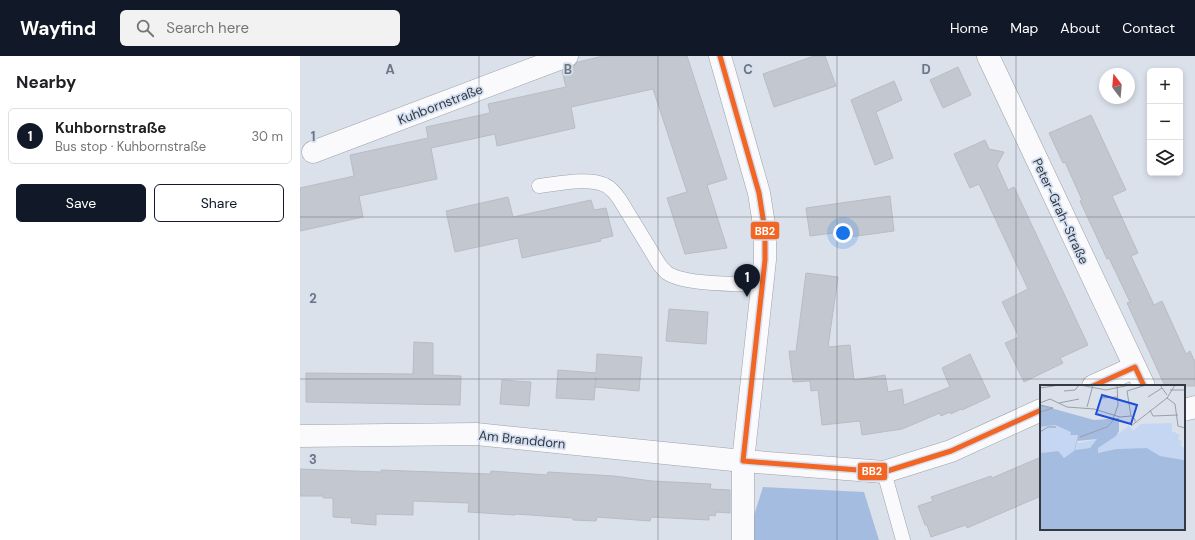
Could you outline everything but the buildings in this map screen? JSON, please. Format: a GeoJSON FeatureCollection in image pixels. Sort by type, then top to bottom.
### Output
{"type":"FeatureCollection","features":[{"type":"Feature","properties":{"kind":"street","name":"Kuhbornstraße"},"geometry":{"type":"LineString","coordinates":[[313,152],[567,56]]}},
{"type":"Feature","properties":{"kind":"street"},"geometry":{"type":"LineString","coordinates":[[720,56],[759,193],[765,232],[763,285],[742,461],[743,540]]}},
{"type":"Feature","properties":{"kind":"street","name":"Peter-Grah-Straße"},"geometry":{"type":"LineString","coordinates":[[988,56],[1139,376]]}},
{"type":"Feature","properties":{"kind":"street"},"geometry":{"type":"LineString","coordinates":[[1098,385],[1139,376]]}},
{"type":"Feature","properties":{"kind":"street"},"geometry":{"type":"LineString","coordinates":[[1185,410],[1195,407]]}},
{"type":"Feature","properties":{"kind":"street"},"geometry":{"type":"LineString","coordinates":[[884,472],[951,451],[1040,410]]}},
{"type":"Feature","properties":{"kind":"street","name":"Am Branddorn"},"geometry":{"type":"LineString","coordinates":[[300,436],[476,434],[742,461],[884,472]]}},
{"type":"Feature","properties":{"kind":"lane"},"geometry":{"type":"LineString","coordinates":[[539,186],[579,181],[605,185],[613,191],[620,200],[659,264],[667,272],[677,278],[692,281],[763,285]]}},
{"type":"Feature","properties":{"kind":"lane"},"geometry":{"type":"LineString","coordinates":[[884,472],[903,540]]}},
{"type":"Feature","properties":{"kind":"shaded area"},"geometry":{"type":"Polygon","coordinates":[[[763,487],[864,492],[879,540],[741,540],[747,537],[763,487]]]}},
{"type":"Feature","properties":{"kind":"transit line","name":"BB2"},"geometry":{"type":"LineString","coordinates":[[720,56],[759,193],[765,231],[765,260],[743,461],[884,472],[951,451],[1040,410]]}},
{"type":"Feature","properties":{"kind":"transit line","name":"BB2"},"geometry":{"type":"LineString","coordinates":[[1095,385],[1135,367],[1144,385]]}},
{"type":"Feature","properties":{"kind":"place","name":"Kuhbornstraße"},"geometry":{"type":"Point","coordinates":[747,297]}}]}
